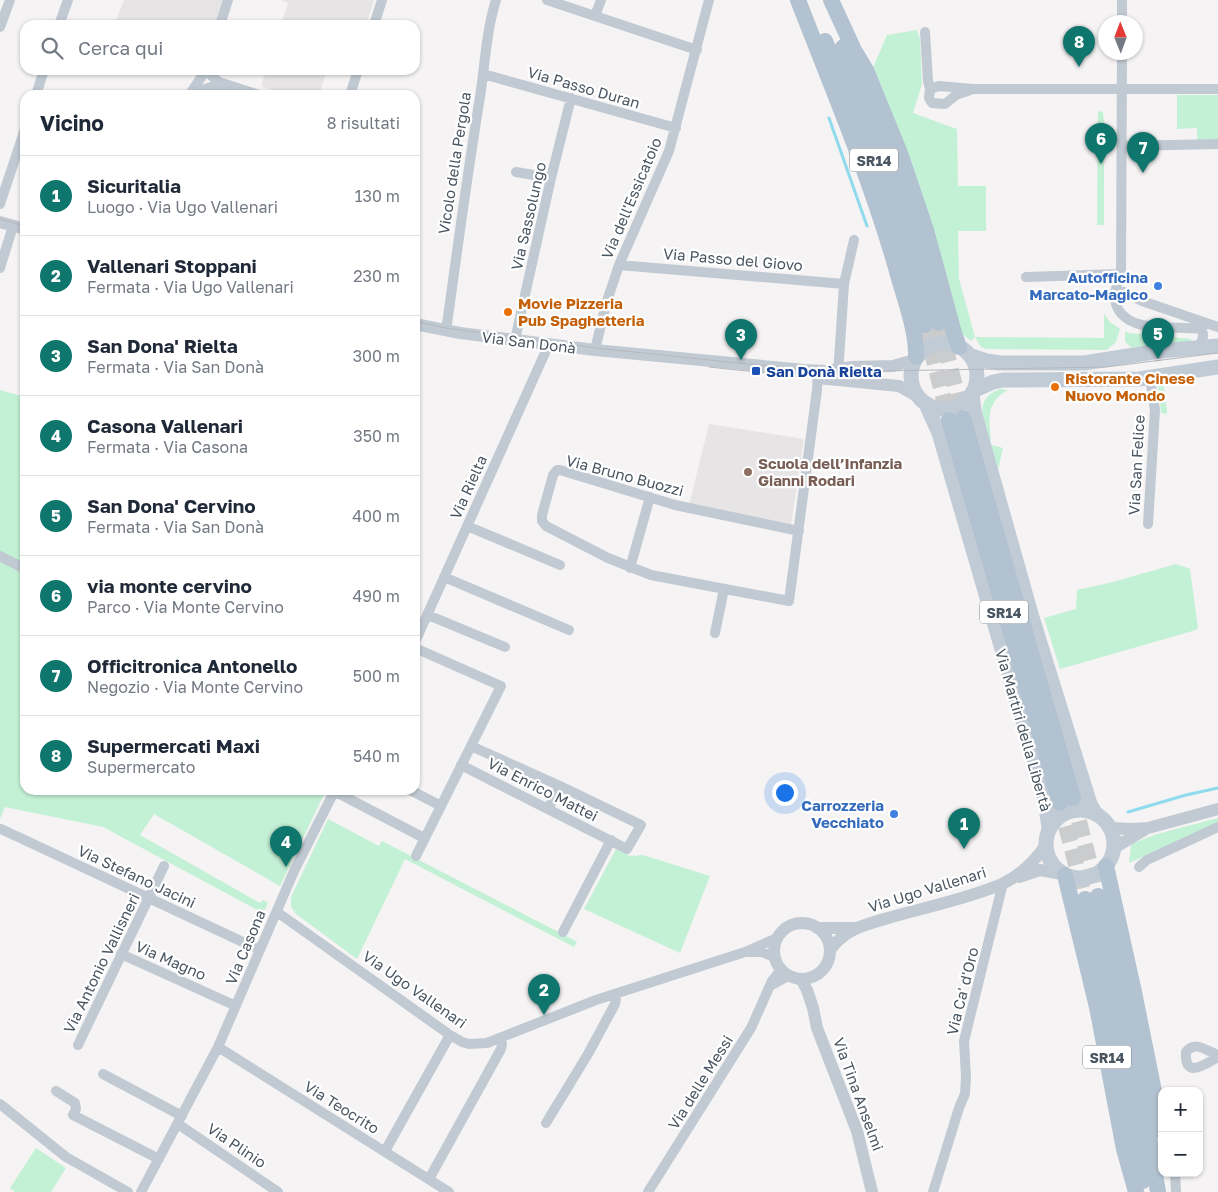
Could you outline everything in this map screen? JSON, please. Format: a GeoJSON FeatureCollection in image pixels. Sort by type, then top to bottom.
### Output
{"type":"FeatureCollection","features":[{"type":"Feature","properties":{"kind":"main road"},"geometry":{"type":"LineString","coordinates":[[798,0],[861,163],[891,248],[915,339],[915,359],[910,376],[912,386],[922,400]]}},
{"type":"Feature","properties":{"kind":"main road","name":"SR14"},"geometry":{"type":"LineString","coordinates":[[807,0],[853,108],[885,192],[912,274],[932,324],[911,222],[867,102],[823,0]]}},
{"type":"Feature","properties":{"kind":"main road"},"geometry":{"type":"LineString","coordinates":[[831,0],[854,50],[866,70],[902,160],[926,230],[954,333],[976,370],[977,380],[972,392],[974,411],[1031,614],[1090,804],[1096,814]]}},
{"type":"Feature","properties":{"kind":"main road","name":"Via San Donà"},"geometry":{"type":"LineString","coordinates":[[915,359],[927,347],[936,343],[950,343],[987,361],[1000,363],[1084,363],[1141,353],[1218,346]]}},
{"type":"Feature","properties":{"kind":"main road","name":"Via San Donà"},"geometry":{"type":"LineString","coordinates":[[922,400],[939,408],[953,407],[966,401],[972,392],[993,382],[1003,380],[1150,378],[1218,367]]}},
{"type":"Feature","properties":{"kind":"main road","name":"Via Martiri della Libertà"},"geometry":{"type":"LineString","coordinates":[[922,400],[939,433],[1044,793],[1049,828]]}},
{"type":"Feature","properties":{"kind":"main road","name":"Via Martiri della Libertà"},"geometry":{"type":"LineString","coordinates":[[956,419],[1066,801]]}},
{"type":"Feature","properties":{"kind":"main road"},"geometry":{"type":"LineString","coordinates":[[1075,810],[1086,810],[1096,814],[1110,828],[1114,838],[1112,858],[1098,874],[1087,878],[1076,879],[1063,875],[1050,862],[1045,846],[1049,828],[1060,816],[1075,810]]}},
{"type":"Feature","properties":{"kind":"main road","name":"SR14"},"geometry":{"type":"LineString","coordinates":[[1106,866],[1158,1101]]}},
{"type":"Feature","properties":{"kind":"main road","name":"SR14"},"geometry":{"type":"LineString","coordinates":[[1063,875],[1098,1014],[1124,1149],[1136,1192]]}},
{"type":"Feature","properties":{"kind":"main road","name":"SR14"},"geometry":{"type":"LineString","coordinates":[[1144,1192],[1092,898],[1140,1083],[1158,1192]]}},
{"type":"Feature","properties":{"kind":"main road"},"geometry":{"type":"LineString","coordinates":[[1167,1177],[1168,1192]]}},
{"type":"Feature","properties":{"kind":"street"},"geometry":{"type":"LineString","coordinates":[[0,27],[10,0]]}},
{"type":"Feature","properties":{"kind":"street"},"geometry":{"type":"LineString","coordinates":[[61,20],[68,0]]}},
{"type":"Feature","properties":{"kind":"street"},"geometry":{"type":"LineString","coordinates":[[222,20],[228,0]]}},
{"type":"Feature","properties":{"kind":"street"},"geometry":{"type":"LineString","coordinates":[[376,20],[382,0]]}},
{"type":"Feature","properties":{"kind":"street","name":"Vicolo della Pergola"},"geometry":{"type":"LineString","coordinates":[[446,331],[461,212],[487,41],[496,0]]}},
{"type":"Feature","properties":{"kind":"street"},"geometry":{"type":"LineString","coordinates":[[547,0],[697,50]]}},
{"type":"Feature","properties":{"kind":"street"},"geometry":{"type":"LineString","coordinates":[[595,16],[601,0]]}},
{"type":"Feature","properties":{"kind":"street","name":"Via dell'Essicatoio"},"geometry":{"type":"LineString","coordinates":[[595,350],[618,265],[660,174],[676,128],[709,0]]}},
{"type":"Feature","properties":{"kind":"street"},"geometry":{"type":"LineString","coordinates":[[1122,0],[1122,15]]}},
{"type":"Feature","properties":{"kind":"street"},"geometry":{"type":"LineString","coordinates":[[925,32],[930,89],[929,98],[932,103],[945,104],[956,95],[973,88]]}},
{"type":"Feature","properties":{"kind":"street"},"geometry":{"type":"LineString","coordinates":[[1122,60],[1121,274],[1126,290],[1131,295]]}},
{"type":"Feature","properties":{"kind":"street","name":"Via Passo Duran"},"geometry":{"type":"LineString","coordinates":[[483,74],[676,128]]}},
{"type":"Feature","properties":{"kind":"street"},"geometry":{"type":"LineString","coordinates":[[38,90],[42,75]]}},
{"type":"Feature","properties":{"kind":"street"},"geometry":{"type":"LineString","coordinates":[[192,90],[203,75]]}},
{"type":"Feature","properties":{"kind":"street"},"geometry":{"type":"LineString","coordinates":[[211,75],[219,82],[242,90]]}},
{"type":"Feature","properties":{"kind":"street"},"geometry":{"type":"LineString","coordinates":[[352,90],[356,75]]}},
{"type":"Feature","properties":{"kind":"street"},"geometry":{"type":"LineString","coordinates":[[201,90],[211,86],[228,86]]}},
{"type":"Feature","properties":{"kind":"street"},"geometry":{"type":"LineString","coordinates":[[930,89],[939,86],[973,88],[1218,89]]}},
{"type":"Feature","properties":{"kind":"street","name":"Via Sassolungo"},"geometry":{"type":"LineString","coordinates":[[515,340],[570,98]]}},
{"type":"Feature","properties":{"kind":"street"},"geometry":{"type":"LineString","coordinates":[[0,204],[20,144]]}},
{"type":"Feature","properties":{"kind":"street"},"geometry":{"type":"LineString","coordinates":[[1122,146],[1218,144]]}},
{"type":"Feature","properties":{"kind":"street"},"geometry":{"type":"LineString","coordinates":[[516,172],[551,178]]}},
{"type":"Feature","properties":{"kind":"street"},"geometry":{"type":"LineString","coordinates":[[0,222],[19,228],[0,268]]}},
{"type":"Feature","properties":{"kind":"street"},"geometry":{"type":"LineString","coordinates":[[838,375],[844,284],[854,240]]}},
{"type":"Feature","properties":{"kind":"street","name":"Via Passo del Giovo"},"geometry":{"type":"LineString","coordinates":[[618,265],[844,284]]}},
{"type":"Feature","properties":{"kind":"street"},"geometry":{"type":"LineString","coordinates":[[1026,277],[1121,274]]}},
{"type":"Feature","properties":{"kind":"street"},"geometry":{"type":"LineString","coordinates":[[1121,274],[1114,294],[1118,310],[1122,316],[1132,323],[1146,326],[1201,329],[1203,339],[1198,347]]}},
{"type":"Feature","properties":{"kind":"street"},"geometry":{"type":"LineString","coordinates":[[1114,294],[1124,292],[1142,301],[1218,327]]}},
{"type":"Feature","properties":{"kind":"street","name":"Via San Donà"},"geometry":{"type":"LineString","coordinates":[[420,325],[446,331],[595,350],[818,374]]}},
{"type":"Feature","properties":{"kind":"street","name":"Via Rielta"},"geometry":{"type":"LineString","coordinates":[[420,632],[549,344]]}},
{"type":"Feature","properties":{"kind":"street","name":"Via San Donà"},"geometry":{"type":"LineString","coordinates":[[644,355],[663,360],[741,371],[838,375],[899,386],[922,400]]}},
{"type":"Feature","properties":{"kind":"street","name":"Via San Donà"},"geometry":{"type":"LineString","coordinates":[[838,375],[852,367],[897,365],[915,359]]}},
{"type":"Feature","properties":{"kind":"street","name":"Via Bruno Buozzi"},"geometry":{"type":"LineString","coordinates":[[799,531],[675,505],[563,470],[555,472],[542,515],[542,521],[546,526],[630,568],[671,580],[789,601],[799,531],[818,374]]}},
{"type":"Feature","properties":{"kind":"street","name":"Via San Felice"},"geometry":{"type":"LineString","coordinates":[[1148,524],[1155,410],[1150,378]]}},
{"type":"Feature","properties":{"kind":"street"},"geometry":{"type":"LineString","coordinates":[[630,568],[650,497]]}},
{"type":"Feature","properties":{"kind":"street"},"geometry":{"type":"LineString","coordinates":[[467,526],[560,565]]}},
{"type":"Feature","properties":{"kind":"street"},"geometry":{"type":"LineString","coordinates":[[0,556],[20,566]]}},
{"type":"Feature","properties":{"kind":"street"},"geometry":{"type":"LineString","coordinates":[[444,577],[569,630]]}},
{"type":"Feature","properties":{"kind":"street"},"geometry":{"type":"LineString","coordinates":[[715,633],[724,589]]}},
{"type":"Feature","properties":{"kind":"street"},"geometry":{"type":"LineString","coordinates":[[428,615],[504,647]]}},
{"type":"Feature","properties":{"kind":"street"},"geometry":{"type":"LineString","coordinates":[[416,856],[501,686],[420,650]]}},
{"type":"Feature","properties":{"kind":"street"},"geometry":{"type":"LineString","coordinates":[[470,746],[560,786],[548,809]]}},
{"type":"Feature","properties":{"kind":"street","name":"Via Enrico Mattei"},"geometry":{"type":"LineString","coordinates":[[462,765],[627,849],[640,825],[560,786]]}},
{"type":"Feature","properties":{"kind":"street","name":"Via Casona"},"geometry":{"type":"LineString","coordinates":[[142,1192],[218,1047],[310,837],[332,795]]}},
{"type":"Feature","properties":{"kind":"street"},"geometry":{"type":"LineString","coordinates":[[342,795],[424,838]]}},
{"type":"Feature","properties":{"kind":"street"},"geometry":{"type":"LineString","coordinates":[[419,795],[440,806]]}},
{"type":"Feature","properties":{"kind":"street"},"geometry":{"type":"LineString","coordinates":[[1110,828],[1148,828],[1218,809]]}},
{"type":"Feature","properties":{"kind":"street"},"geometry":{"type":"LineString","coordinates":[[1139,866],[1147,860],[1218,827]]}},
{"type":"Feature","properties":{"kind":"street","name":"Via Stefano Jacini"},"geometry":{"type":"LineString","coordinates":[[1,828],[260,950]]}},
{"type":"Feature","properties":{"kind":"street"},"geometry":{"type":"LineString","coordinates":[[1114,848],[1148,828]]}},
{"type":"Feature","properties":{"kind":"street"},"geometry":{"type":"LineString","coordinates":[[563,932],[611,840]]}},
{"type":"Feature","properties":{"kind":"street"},"geometry":{"type":"LineString","coordinates":[[1005,882],[1033,861],[1045,846]]}},
{"type":"Feature","properties":{"kind":"street","name":"Via Antonio Vallisneri"},"geometry":{"type":"LineString","coordinates":[[78,1045],[164,866]]}},
{"type":"Feature","properties":{"kind":"street","name":"Via Ugo Vallenari"},"geometry":{"type":"LineString","coordinates":[[830,950],[837,939],[855,928],[963,897],[1035,871],[1045,870],[1063,875]]}},
{"type":"Feature","properties":{"kind":"street","name":"Via Ca' d'Oro"},"geometry":{"type":"LineString","coordinates":[[933,1192],[965,1094],[965,1037],[1005,882]]}},
{"type":"Feature","properties":{"kind":"street","name":"Via Ugo Vallenari"},"geometry":{"type":"LineString","coordinates":[[277,912],[450,1035],[462,1042],[478,1045],[501,1038],[617,993],[745,952],[777,938]]}},
{"type":"Feature","properties":{"kind":"street"},"geometry":{"type":"LineString","coordinates":[[792,924],[810,924],[818,928],[825,934],[830,950],[829,958],[820,973],[808,979],[801,979],[784,973],[774,957],[777,938],[785,928],[792,924]]}},
{"type":"Feature","properties":{"kind":"street","name":"Via Ugo Vallenari"},"geometry":{"type":"LineString","coordinates":[[818,928],[855,928]]}},
{"type":"Feature","properties":{"kind":"street","name":"Via Ugo Vallenari"},"geometry":{"type":"LineString","coordinates":[[745,952],[762,952],[774,957]]}},
{"type":"Feature","properties":{"kind":"street","name":"Via Magno"},"geometry":{"type":"LineString","coordinates":[[121,954],[236,1006]]}},
{"type":"Feature","properties":{"kind":"street","name":"Via delle Messi"},"geometry":{"type":"LineString","coordinates":[[648,1192],[751,1028],[771,985],[784,973]]}},
{"type":"Feature","properties":{"kind":"street","name":"Via Tina Anselmi"},"geometry":{"type":"LineString","coordinates":[[813,1008],[820,973]]}},
{"type":"Feature","properties":{"kind":"street","name":"Via Tina Anselmi"},"geometry":{"type":"LineString","coordinates":[[801,979],[813,1008],[817,1028],[857,1131],[872,1192]]}},
{"type":"Feature","properties":{"kind":"street"},"geometry":{"type":"LineString","coordinates":[[546,1123],[610,1012],[617,993]]}},
{"type":"Feature","properties":{"kind":"street"},"geometry":{"type":"LineString","coordinates":[[385,1151],[450,1035]]}},
{"type":"Feature","properties":{"kind":"street"},"geometry":{"type":"LineString","coordinates":[[430,1180],[501,1049],[501,1038]]}},
{"type":"Feature","properties":{"kind":"street","name":"Via Teocrito"},"geometry":{"type":"LineString","coordinates":[[218,1047],[449,1192]]}},
{"type":"Feature","properties":{"kind":"street"},"geometry":{"type":"LineString","coordinates":[[103,1074],[180,1120]]}},
{"type":"Feature","properties":{"kind":"street"},"geometry":{"type":"LineString","coordinates":[[56,1092],[75,1103],[76,1109],[73,1115],[159,1159]]}},
{"type":"Feature","properties":{"kind":"street"},"geometry":{"type":"LineString","coordinates":[[0,1104],[66,1157],[128,1192]]}},
{"type":"Feature","properties":{"kind":"street","name":"Via Plinio"},"geometry":{"type":"LineString","coordinates":[[180,1120],[278,1192]]}},
{"type":"Feature","properties":{"kind":"street"},"geometry":{"type":"LineString","coordinates":[[1174,1177],[1176,1192]]}},
{"type":"Feature","properties":{"kind":"shaded area"},"geometry":{"type":"Polygon","coordinates":[[[124,0],[223,0],[217,20],[116,20],[124,0]]]}},
{"type":"Feature","properties":{"kind":"shaded area"},"geometry":{"type":"Polygon","coordinates":[[[280,0],[374,0],[368,20],[283,20],[288,3],[280,0]]]}},
{"type":"Feature","properties":{"kind":"shaded area"},"geometry":{"type":"Polygon","coordinates":[[[264,75],[325,75],[321,90],[273,90],[261,86],[264,75]]]}},
{"type":"Feature","properties":{"kind":"shaded area","name":"Scuola dell’Infanzia Gianni Rodari"},"geometry":{"type":"Polygon","coordinates":[[[709,424],[804,439],[791,525],[689,505],[709,424]]]}},
{"type":"Feature","properties":{"kind":"green space"},"geometry":{"type":"Polygon","coordinates":[[[917,30],[920,39],[922,84],[913,113],[957,129],[958,186],[986,186],[986,231],[958,231],[959,279],[975,337],[971,341],[960,332],[872,70],[887,35],[917,30]]]}},
{"type":"Feature","properties":{"kind":"green space"},"geometry":{"type":"Polygon","coordinates":[[[1177,95],[1218,95],[1218,139],[1197,140],[1197,128],[1177,129],[1177,95]]]}},
{"type":"Feature","properties":{"kind":"green space"},"geometry":{"type":"Polygon","coordinates":[[[1098,111],[1103,112],[1104,123],[1104,225],[1097,225],[1098,111]]]}},
{"type":"Feature","properties":{"kind":"green space"},"geometry":{"type":"Polygon","coordinates":[[[1104,314],[1110,322],[1120,329],[1116,342],[1107,350],[986,349],[981,347],[975,337],[1104,338],[1104,314]]]}},
{"type":"Feature","properties":{"kind":"green space"},"geometry":{"type":"Polygon","coordinates":[[[1125,332],[1192,339],[1189,342],[1132,348],[1125,342],[1125,332]]]}},
{"type":"Feature","properties":{"kind":"green space"},"geometry":{"type":"Polygon","coordinates":[[[1163,382],[1167,414],[1161,413],[1158,383],[1163,382]]]}},
{"type":"Feature","properties":{"kind":"green space"},"geometry":{"type":"Polygon","coordinates":[[[1001,389],[1008,390],[995,401],[990,413],[991,445],[1003,448],[998,470],[982,413],[983,404],[987,397],[1001,389]]]}},
{"type":"Feature","properties":{"kind":"green space"},"geometry":{"type":"Polygon","coordinates":[[[0,390],[20,396],[20,795],[324,795],[280,886],[154,814],[140,835],[260,903],[263,900],[268,903],[263,913],[103,827],[5,807],[0,819],[0,390]]]}},
{"type":"Feature","properties":{"kind":"green space"},"geometry":{"type":"Polygon","coordinates":[[[1176,564],[1190,569],[1198,628],[1196,630],[1060,669],[1044,618],[1076,609],[1077,590],[1176,564]]]}},
{"type":"Feature","properties":{"kind":"green space"},"geometry":{"type":"Polygon","coordinates":[[[1218,818],[1218,825],[1206,828],[1129,863],[1131,844],[1157,834],[1218,818]]]}},
{"type":"Feature","properties":{"kind":"green space"},"geometry":{"type":"Polygon","coordinates":[[[328,819],[379,846],[382,841],[577,942],[574,947],[405,859],[357,959],[296,914],[291,907],[291,897],[328,819]]]}},
{"type":"Feature","properties":{"kind":"green space"},"geometry":{"type":"Polygon","coordinates":[[[616,849],[630,856],[643,855],[710,876],[680,953],[584,909],[616,849]]]}},
{"type":"Feature","properties":{"kind":"green space"},"geometry":{"type":"Polygon","coordinates":[[[36,1148],[66,1168],[51,1192],[15,1192],[10,1188],[36,1148]]]}},
{"type":"Feature","properties":{"kind":"waterway"},"geometry":{"type":"LineString","coordinates":[[829,118],[867,226]]}},
{"type":"Feature","properties":{"kind":"waterway"},"geometry":{"type":"LineString","coordinates":[[1128,812],[1218,788]]}},
{"type":"Feature","properties":{"kind":"tunnel"},"geometry":{"type":"LineString","coordinates":[[939,323],[963,418]]}},
{"type":"Feature","properties":{"kind":"tunnel"},"geometry":{"type":"LineString","coordinates":[[925,325],[949,420]]}},
{"type":"Feature","properties":{"kind":"tunnel"},"geometry":{"type":"LineString","coordinates":[[1073,798],[1098,896]]}},
{"type":"Feature","properties":{"kind":"tunnel"},"geometry":{"type":"LineString","coordinates":[[1060,803],[1085,899]]}},
{"type":"Feature","properties":{"kind":"tram line"},"geometry":{"type":"LineString","coordinates":[[0,219],[20,225]]}},
{"type":"Feature","properties":{"kind":"tram line"},"geometry":{"type":"LineString","coordinates":[[420,322],[446,328],[596,348],[823,372],[1106,367],[1218,353]]}},
{"type":"Feature","properties":{"kind":"tram line"},"geometry":{"type":"LineString","coordinates":[[709,367],[824,378]]}},
{"type":"Feature","properties":{"kind":"place","name":"Supermercati Maxi"},"geometry":{"type":"Point","coordinates":[1079,67]}},
{"type":"Feature","properties":{"kind":"place","name":"via monte cervino"},"geometry":{"type":"Point","coordinates":[1101,164]}},
{"type":"Feature","properties":{"kind":"place","name":"Officitronica Antonello"},"geometry":{"type":"Point","coordinates":[1143,173]}},
{"type":"Feature","properties":{"kind":"place","name":"Autofficina Marcato-Magico"},"geometry":{"type":"Point","coordinates":[1158,286]}},
{"type":"Feature","properties":{"kind":"place","name":"Movie Pizzeria Pub Spaghetteria"},"geometry":{"type":"Point","coordinates":[508,312]}},
{"type":"Feature","properties":{"kind":"place","name":"San Dona' Cervino"},"geometry":{"type":"Point","coordinates":[1158,359]}},
{"type":"Feature","properties":{"kind":"place","name":"San Dona' Rielta"},"geometry":{"type":"Point","coordinates":[741,360]}},
{"type":"Feature","properties":{"kind":"place","name":"San Donà Rielta"},"geometry":{"type":"Point","coordinates":[756,371]}},
{"type":"Feature","properties":{"kind":"place","name":"Ristorante Cinese Nuovo Mondo"},"geometry":{"type":"Point","coordinates":[1055,387]}},
{"type":"Feature","properties":{"kind":"place","name":"Scuola dell’Infanzia Gianni Rodari"},"geometry":{"type":"Point","coordinates":[748,472]}},
{"type":"Feature","properties":{"kind":"place","name":"Carrozzeria Vecchiato"},"geometry":{"type":"Point","coordinates":[894,814]}},
{"type":"Feature","properties":{"kind":"place","name":"Sicuritalia"},"geometry":{"type":"Point","coordinates":[964,849]}},
{"type":"Feature","properties":{"kind":"place","name":"Casona Vallenari"},"geometry":{"type":"Point","coordinates":[286,867]}},
{"type":"Feature","properties":{"kind":"place","name":"Vallenari Stoppani"},"geometry":{"type":"Point","coordinates":[544,1015]}}]}
